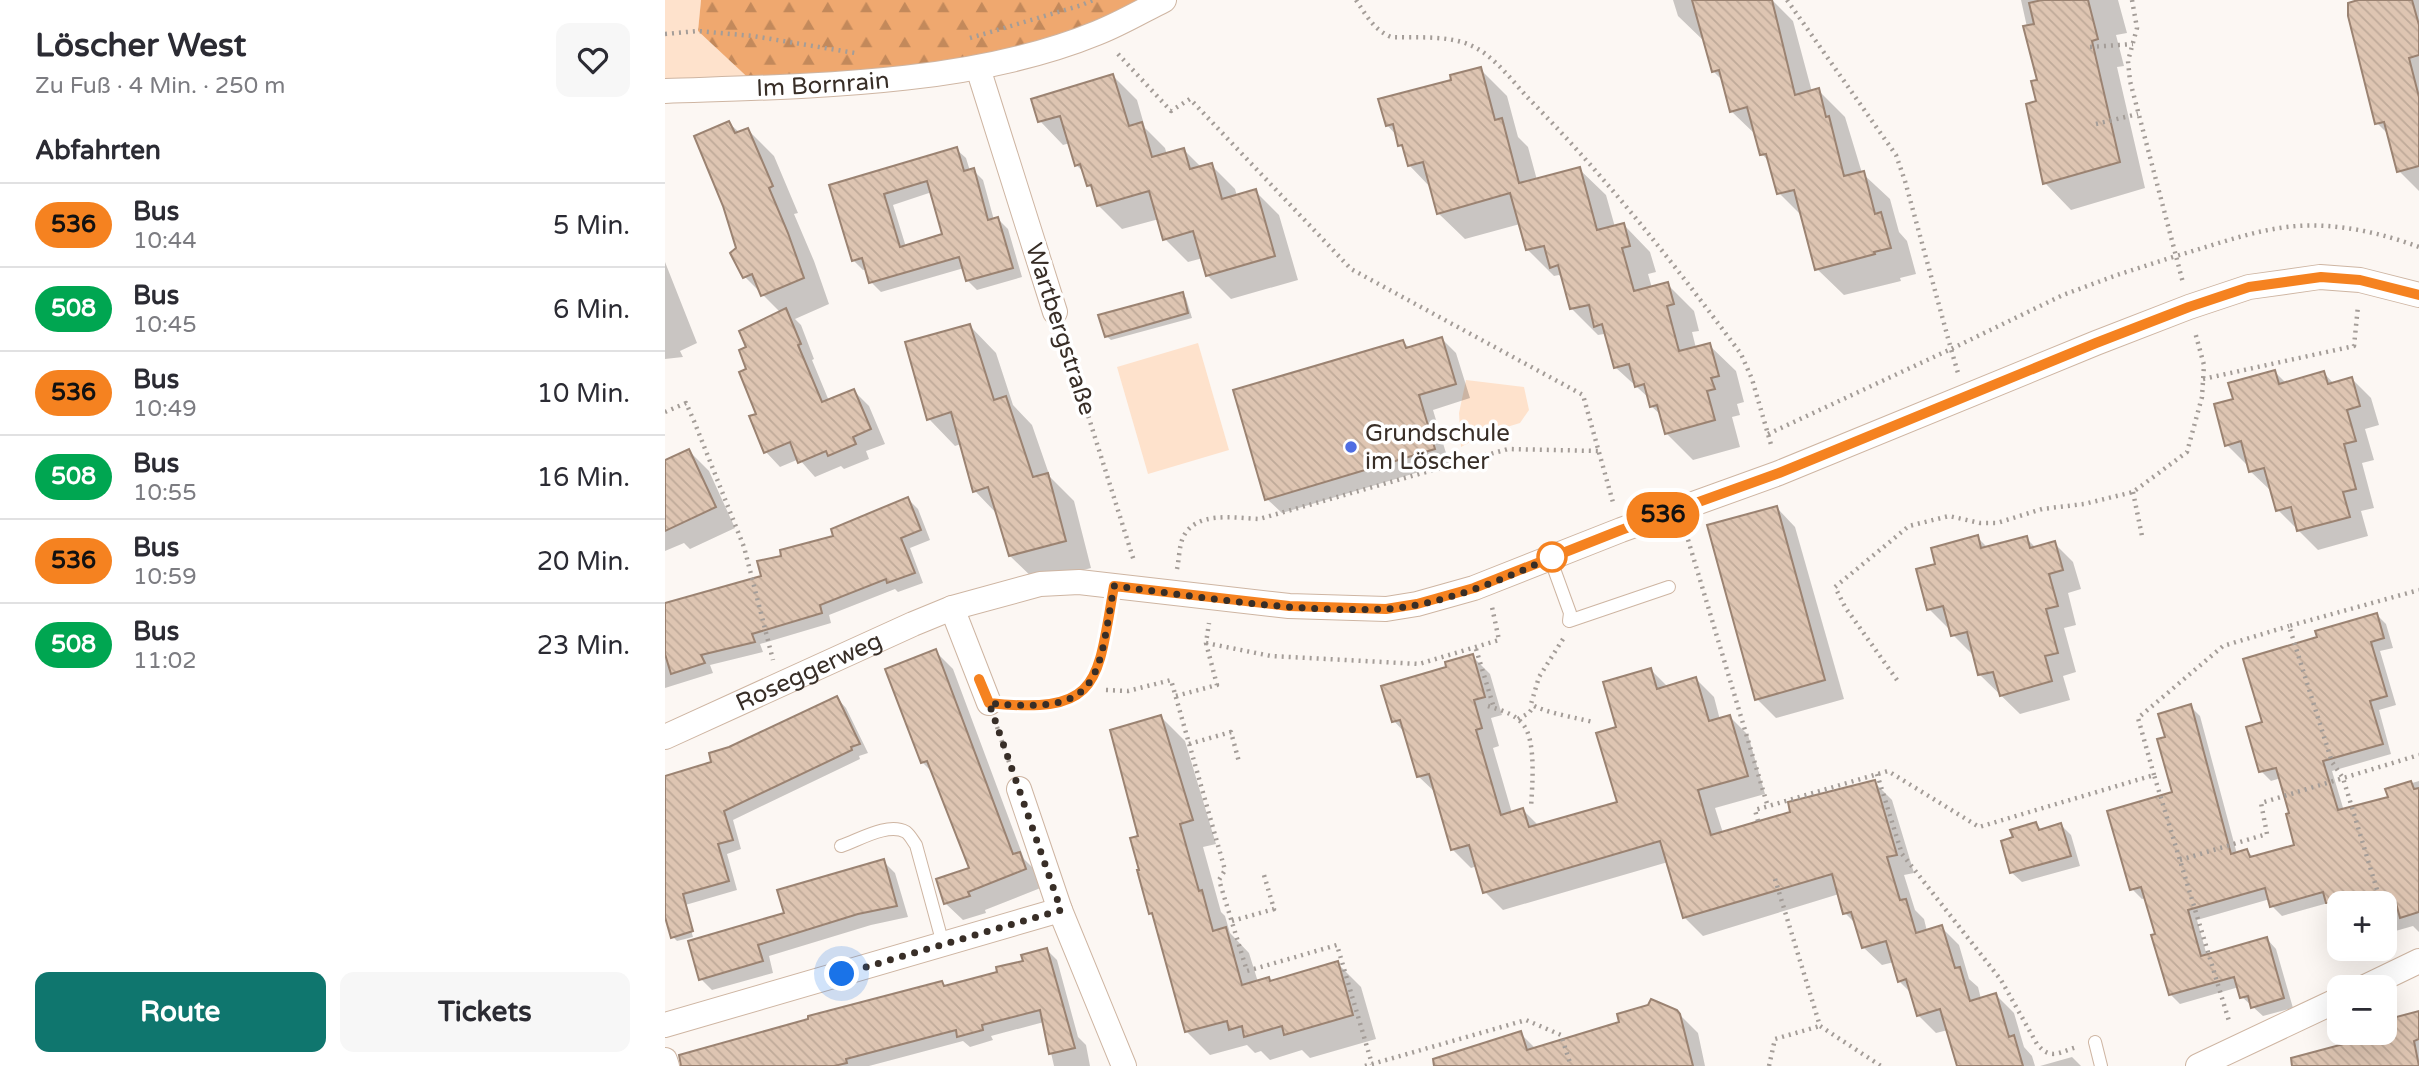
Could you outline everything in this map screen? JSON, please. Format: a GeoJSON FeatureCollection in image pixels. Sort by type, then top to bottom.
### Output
{"type":"FeatureCollection","features":[{"type":"Feature","properties":{"kind":"street","name":"Im Bornrain"},"geometry":{"type":"LineString","coordinates":[[665,91],[892,79],[978,68],[1098,33],[1164,0]]}},
{"type":"Feature","properties":{"kind":"street","name":"Wartbergstraße"},"geometry":{"type":"LineString","coordinates":[[978,68],[1055,312]]}},
{"type":"Feature","properties":{"kind":"street","name":"Roseggerweg"},"geometry":{"type":"LineString","coordinates":[[665,737],[952,608],[1040,584],[1079,582],[1289,606],[1386,609],[1417,604],[1450,595],[1779,473],[2189,307],[2249,287],[2321,277],[2360,280],[2419,295]]}},
{"type":"Feature","properties":{"kind":"street"},"geometry":{"type":"LineString","coordinates":[[952,608],[989,703]]}},
{"type":"Feature","properties":{"kind":"street"},"geometry":{"type":"LineString","coordinates":[[1019,789],[1061,910],[1124,1066]]}},
{"type":"Feature","properties":{"kind":"street"},"geometry":{"type":"LineString","coordinates":[[665,1025],[1061,910]]}},
{"type":"Feature","properties":{"kind":"street"},"geometry":{"type":"LineString","coordinates":[[2390,975],[2419,961]]}},
{"type":"Feature","properties":{"kind":"street"},"geometry":{"type":"LineString","coordinates":[[2202,1065],[2327,1005]]}},
{"type":"Feature","properties":{"kind":"street"},"geometry":{"type":"LineString","coordinates":[[665,1060],[667,1066]]}},
{"type":"Feature","properties":{"kind":"lane"},"geometry":{"type":"LineString","coordinates":[[1550,558],[1570,613],[1569,621],[1669,587]]}},
{"type":"Feature","properties":{"kind":"lane"},"geometry":{"type":"LineString","coordinates":[[989,703],[1026,707],[1055,704],[1081,694],[1095,677],[1101,658],[1114,586]]}},
{"type":"Feature","properties":{"kind":"lane"},"geometry":{"type":"LineString","coordinates":[[841,846],[879,832],[896,829],[908,833],[916,845],[943,944]]}},
{"type":"Feature","properties":{"kind":"lane"},"geometry":{"type":"LineString","coordinates":[[2095,1041],[2101,1066]]}},
{"type":"Feature","properties":{"kind":"path"},"geometry":{"type":"LineString","coordinates":[[962,40],[1093,0]]}},
{"type":"Feature","properties":{"kind":"path"},"geometry":{"type":"LineString","coordinates":[[1356,0],[1371,23],[1391,37],[1450,40],[1468,44],[1483,52],[1545,115],[1629,208],[1741,354],[1752,379],[1779,473]]}},
{"type":"Feature","properties":{"kind":"path"},"geometry":{"type":"LineString","coordinates":[[1787,0],[1896,155],[1966,396]]}},
{"type":"Feature","properties":{"kind":"path"},"geometry":{"type":"LineString","coordinates":[[1897,680],[1845,607],[1835,587],[1909,526],[1949,516],[1980,523],[1997,523],[2042,509],[2084,504],[2133,492],[2187,452],[2202,397],[2204,365],[2130,81],[2128,61],[2137,28],[2132,0]]}},
{"type":"Feature","properties":{"kind":"path"},"geometry":{"type":"LineString","coordinates":[[665,34],[698,31],[753,36],[862,53]]}},
{"type":"Feature","properties":{"kind":"path"},"geometry":{"type":"LineString","coordinates":[[1098,33],[1171,111],[1190,99],[1351,269],[1583,395],[1621,530]]}},
{"type":"Feature","properties":{"kind":"path"},"geometry":{"type":"LineString","coordinates":[[2090,47],[2133,44]]}},
{"type":"Feature","properties":{"kind":"path"},"geometry":{"type":"LineString","coordinates":[[2096,124],[2139,114]]}},
{"type":"Feature","properties":{"kind":"path"},"geometry":{"type":"LineString","coordinates":[[1767,434],[2063,296],[2176,256],[2263,232],[2298,226],[2347,228],[2397,238],[2419,247]]}},
{"type":"Feature","properties":{"kind":"path"},"geometry":{"type":"LineString","coordinates":[[2203,379],[2354,346],[2360,280]]}},
{"type":"Feature","properties":{"kind":"path","name":"Wartbergstraße"},"geometry":{"type":"LineString","coordinates":[[1055,312],[1143,590]]}},
{"type":"Feature","properties":{"kind":"path"},"geometry":{"type":"LineString","coordinates":[[665,412],[686,403],[694,421],[744,547],[778,685]]}},
{"type":"Feature","properties":{"kind":"path"},"geometry":{"type":"LineString","coordinates":[[1174,593],[1181,543],[1186,532],[1201,521],[1218,517],[1259,519],[1508,449],[1598,451]]}},
{"type":"Feature","properties":{"kind":"path"},"geometry":{"type":"LineString","coordinates":[[2133,492],[2142,536]]}},
{"type":"Feature","properties":{"kind":"path"},"geometry":{"type":"LineString","coordinates":[[1679,509],[1768,807]]}},
{"type":"Feature","properties":{"kind":"path"},"geometry":{"type":"LineString","coordinates":[[2238,1049],[2138,718],[2223,646],[2419,590]]}},
{"type":"Feature","properties":{"kind":"path"},"geometry":{"type":"LineString","coordinates":[[1176,696],[1217,685],[1206,643],[1213,597]]}},
{"type":"Feature","properties":{"kind":"path"},"geometry":{"type":"LineString","coordinates":[[1569,621],[1568,630],[1539,677],[1531,704],[1538,710],[1548,709],[1593,722]]}},
{"type":"Feature","properties":{"kind":"path"},"geometry":{"type":"LineString","coordinates":[[2290,626],[2332,762],[2343,778],[2377,891]]}},
{"type":"Feature","properties":{"kind":"path"},"geometry":{"type":"LineString","coordinates":[[1476,649],[1491,707],[1513,715],[1524,724],[1533,769],[1531,808]]}},
{"type":"Feature","properties":{"kind":"path"},"geometry":{"type":"LineString","coordinates":[[1137,689],[1171,680],[1225,870],[1219,880],[1247,971],[1337,945],[1371,1064]]}},
{"type":"Feature","properties":{"kind":"path"},"geometry":{"type":"LineString","coordinates":[[989,703],[1019,789]]}},
{"type":"Feature","properties":{"kind":"path"},"geometry":{"type":"LineString","coordinates":[[1518,719],[1534,706]]}},
{"type":"Feature","properties":{"kind":"path"},"geometry":{"type":"LineString","coordinates":[[1189,744],[1231,732],[1239,762]]}},
{"type":"Feature","properties":{"kind":"path"},"geometry":{"type":"LineString","coordinates":[[2180,860],[2267,834],[2261,803],[2419,755]]}},
{"type":"Feature","properties":{"kind":"path"},"geometry":{"type":"LineString","coordinates":[[1758,821],[1755,810],[1888,771],[1979,827],[2154,775]]}},
{"type":"Feature","properties":{"kind":"path"},"geometry":{"type":"LineString","coordinates":[[1877,774],[1902,854],[2001,980],[2037,1044],[2050,1055],[2095,1041]]}},
{"type":"Feature","properties":{"kind":"path"},"geometry":{"type":"LineString","coordinates":[[1232,921],[1273,909],[1264,875]]}},
{"type":"Feature","properties":{"kind":"path"},"geometry":{"type":"LineString","coordinates":[[1775,879],[1819,1026],[1881,1066]]}},
{"type":"Feature","properties":{"kind":"path"},"geometry":{"type":"LineString","coordinates":[[1365,1066],[1526,1020],[1561,1035],[1571,1066]]}},
{"type":"Feature","properties":{"kind":"path"},"geometry":{"type":"LineString","coordinates":[[1769,1066],[1775,1039],[1819,1026]]}},
{"type":"Feature","properties":{"kind":"shaded area"},"geometry":{"type":"Polygon","coordinates":[[[665,0],[701,0],[698,31],[758,87],[665,91],[665,0]]]}},
{"type":"Feature","properties":{"kind":"shaded area"},"geometry":{"type":"Polygon","coordinates":[[[1198,343],[1229,450],[1148,474],[1117,367],[1198,343]]]}},
{"type":"Feature","properties":{"kind":"shaded area"},"geometry":{"type":"Polygon","coordinates":[[[1466,380],[1524,387],[1529,410],[1520,423],[1487,433],[1461,447],[1459,413],[1466,380]]]}},
{"type":"Feature","properties":{"kind":"green space"},"geometry":{"type":"Polygon","coordinates":[[[701,0],[1164,0],[1058,46],[758,87],[698,31],[701,0]]]}},
{"type":"Feature","properties":{"kind":"building"},"geometry":{"type":"Polygon","coordinates":[[[1692,0],[1772,0],[1795,95],[1819,88],[1844,176],[1864,171],[1875,214],[1881,212],[1891,248],[1815,270],[1794,190],[1777,194],[1766,154],[1760,155],[1747,107],[1730,112],[1719,70],[1712,72],[1692,0]]]}},
{"type":"Feature","properties":{"kind":"building"},"geometry":{"type":"Polygon","coordinates":[[[2042,0],[2088,0],[2098,39],[2092,41],[2120,162],[2043,184],[2026,104],[2036,101],[2031,81],[2037,80],[2023,26],[2034,24],[2029,3],[2042,0]]]}},
{"type":"Feature","properties":{"kind":"building"},"geometry":{"type":"Polygon","coordinates":[[[2358,0],[2412,0],[2419,25],[2419,55],[2409,58],[2419,97],[2419,166],[2397,172],[2384,122],[2375,124],[2348,16],[2348,3],[2358,0]]]}},
{"type":"Feature","properties":{"kind":"building"},"geometry":{"type":"Polygon","coordinates":[[[1481,67],[1495,120],[1502,118],[1519,183],[1580,167],[1597,230],[1624,223],[1630,246],[1622,248],[1634,291],[1668,282],[1674,304],[1667,306],[1679,351],[1710,343],[1719,376],[1711,378],[1715,389],[1707,391],[1715,420],[1665,434],[1657,405],[1650,407],[1644,384],[1635,387],[1629,364],[1614,368],[1602,324],[1594,327],[1589,305],[1570,309],[1558,265],[1550,268],[1544,246],[1526,250],[1510,193],[1437,214],[1423,162],[1408,166],[1402,145],[1398,146],[1393,124],[1386,126],[1378,99],[1451,80],[1450,75],[1481,67]]]}},
{"type":"Feature","properties":{"kind":"building"},"geometry":{"type":"Polygon","coordinates":[[[1113,74],[1129,126],[1142,122],[1152,157],[1184,148],[1190,169],[1212,163],[1222,199],[1256,189],[1275,256],[1206,276],[1193,231],[1163,240],[1149,191],[1097,206],[1091,185],[1087,186],[1080,164],[1075,166],[1060,116],[1038,122],[1031,99],[1113,74]]]}},
{"type":"Feature","properties":{"kind":"building"},"geometry":{"type":"Polygon","coordinates":[[[729,121],[735,133],[748,128],[773,186],[769,188],[804,278],[761,296],[752,274],[743,278],[730,253],[736,248],[723,206],[694,136],[729,121]]]}},
{"type":"Feature","properties":{"kind":"building"},"geometry":{"type":"Polygon","coordinates":[[[957,147],[964,171],[974,168],[988,220],[998,217],[1013,268],[966,281],[959,257],[869,283],[862,258],[852,261],[829,185],[957,147]],[[927,181],[884,194],[900,247],[942,234],[927,181]]]}},
{"type":"Feature","properties":{"kind":"building"},"geometry":{"type":"Polygon","coordinates":[[[1183,292],[1188,313],[1105,337],[1098,315],[1183,292]]]}},
{"type":"Feature","properties":{"kind":"building"},"geometry":{"type":"Polygon","coordinates":[[[786,308],[822,402],[854,389],[871,429],[853,437],[856,444],[828,456],[826,451],[798,463],[790,442],[764,453],[749,416],[756,414],[739,372],[746,369],[739,350],[746,347],[739,331],[786,308]]]}},
{"type":"Feature","properties":{"kind":"building"},"geometry":{"type":"Polygon","coordinates":[[[970,324],[994,400],[1006,396],[1033,477],[1048,473],[1066,541],[1009,556],[988,487],[973,492],[951,412],[927,420],[905,342],[970,324]]]}},
{"type":"Feature","properties":{"kind":"building"},"geometry":{"type":"Polygon","coordinates":[[[1442,337],[1456,384],[1419,395],[1435,449],[1265,500],[1233,390],[1403,340],[1406,348],[1442,337]]]}},
{"type":"Feature","properties":{"kind":"building"},"geometry":{"type":"Polygon","coordinates":[[[2275,370],[2279,384],[2324,371],[2328,384],[2352,377],[2360,406],[2347,410],[2356,441],[2344,444],[2356,489],[2343,492],[2350,517],[2297,531],[2291,507],[2276,511],[2264,468],[2249,472],[2241,441],[2225,446],[2214,404],[2233,399],[2228,383],[2275,370]]]}},
{"type":"Feature","properties":{"kind":"building"},"geometry":{"type":"Polygon","coordinates":[[[689,449],[716,507],[665,531],[665,460],[689,449]]]}},
{"type":"Feature","properties":{"kind":"building"},"geometry":{"type":"Polygon","coordinates":[[[908,497],[921,530],[901,538],[915,573],[887,583],[886,579],[820,605],[822,613],[752,634],[755,642],[701,655],[705,663],[671,674],[665,654],[665,603],[761,576],[757,561],[781,556],[780,550],[833,536],[831,529],[908,497]]]}},
{"type":"Feature","properties":{"kind":"building"},"geometry":{"type":"Polygon","coordinates":[[[1777,506],[1825,680],[1755,700],[1707,525],[1777,506]]]}},
{"type":"Feature","properties":{"kind":"building"},"geometry":{"type":"Polygon","coordinates":[[[1978,535],[1981,548],[2027,536],[2030,548],[2055,541],[2063,570],[2049,574],[2058,606],[2046,609],[2058,653],[2045,656],[2052,681],[2000,696],[1993,672],[1978,675],[1967,632],[1951,636],[1943,606],[1927,610],[1916,569],[1935,564],[1931,548],[1978,535]]]}},
{"type":"Feature","properties":{"kind":"building"},"geometry":{"type":"Polygon","coordinates":[[[2377,613],[2384,638],[2371,642],[2387,696],[2370,701],[2383,744],[2323,761],[2338,810],[2388,797],[2385,789],[2411,781],[2414,789],[2419,788],[2419,912],[2400,918],[2397,891],[2327,891],[2327,903],[2323,892],[2270,907],[2265,888],[2188,910],[2201,956],[2267,937],[2284,998],[2251,1008],[2248,996],[2240,998],[2234,977],[2169,995],[2151,935],[2155,934],[2141,887],[2130,890],[2107,811],[2172,792],[2157,739],[2165,737],[2158,714],[2191,704],[2231,854],[2247,849],[2250,857],[2294,845],[2286,814],[2289,813],[2276,768],[2259,772],[2246,727],[2262,722],[2243,659],[2317,637],[2315,631],[2377,613]]]}},
{"type":"Feature","properties":{"kind":"building"},"geometry":{"type":"Polygon","coordinates":[[[936,649],[1013,854],[1020,852],[1026,869],[968,892],[970,896],[944,904],[936,879],[969,868],[927,761],[921,763],[885,669],[936,649]]]}},
{"type":"Feature","properties":{"kind":"building"},"geometry":{"type":"Polygon","coordinates":[[[1473,654],[1485,697],[1474,700],[1482,728],[1476,730],[1501,815],[1523,808],[1529,827],[1617,802],[1596,733],[1616,727],[1603,682],[1651,668],[1657,689],[1696,677],[1709,721],[1730,715],[1748,776],[1698,790],[1711,835],[1790,812],[1788,802],[1875,780],[1897,855],[1887,857],[1900,900],[1906,899],[1916,933],[1942,925],[1955,968],[1960,967],[1970,1001],[1996,993],[2009,1037],[2014,1035],[2023,1066],[1957,1066],[1940,1009],[1917,1016],[1906,979],[1898,982],[1886,941],[1862,948],[1851,912],[1843,914],[1832,874],[1683,918],[1660,841],[1483,893],[1469,845],[1451,850],[1429,774],[1417,777],[1400,720],[1392,722],[1381,686],[1446,667],[1445,662],[1473,654]]]}},
{"type":"Feature","properties":{"kind":"building"},"geometry":{"type":"Polygon","coordinates":[[[837,696],[860,744],[724,811],[733,840],[718,844],[729,881],[683,894],[693,931],[671,938],[665,917],[665,776],[711,762],[709,753],[729,747],[837,696]]]}},
{"type":"Feature","properties":{"kind":"building"},"geometry":{"type":"Polygon","coordinates":[[[1161,715],[1193,820],[1180,824],[1199,891],[1202,890],[1213,931],[1226,927],[1242,985],[1269,977],[1270,981],[1338,961],[1353,1015],[1284,1035],[1282,1026],[1244,1037],[1242,1026],[1229,1030],[1227,1021],[1185,1032],[1152,913],[1149,914],[1137,870],[1130,838],[1138,836],[1110,730],[1161,715]]]}},
{"type":"Feature","properties":{"kind":"building"},"geometry":{"type":"Polygon","coordinates":[[[2036,822],[2039,830],[2061,823],[2071,856],[2010,873],[2001,841],[2013,837],[2010,830],[2036,822]]]}},
{"type":"Feature","properties":{"kind":"building"},"geometry":{"type":"Polygon","coordinates":[[[884,859],[897,906],[858,914],[758,945],[763,961],[699,980],[688,941],[784,913],[777,890],[884,859]]]}},
{"type":"Feature","properties":{"kind":"building"},"geometry":{"type":"Polygon","coordinates":[[[1047,948],[1075,1048],[1049,1054],[1040,1010],[982,1025],[983,1030],[957,1037],[956,1030],[846,1059],[847,1063],[834,1066],[681,1066],[679,1055],[808,1019],[808,1016],[942,981],[944,986],[997,972],[996,967],[1023,961],[1021,955],[1047,948]]]}},
{"type":"Feature","properties":{"kind":"building"},"geometry":{"type":"Polygon","coordinates":[[[1651,999],[1677,1010],[1680,1014],[1693,1066],[1434,1066],[1433,1059],[1521,1031],[1527,1050],[1619,1022],[1617,1014],[1648,1005],[1651,999]]]}},
{"type":"Feature","properties":{"kind":"building"},"geometry":{"type":"Polygon","coordinates":[[[2419,1011],[2419,1039],[2414,1041],[2419,1066],[2292,1066],[2291,1058],[2340,1045],[2397,1045],[2397,1017],[2419,1011]]]}},
{"type":"Feature","properties":{"kind":"bus line","name":"536"},"geometry":{"type":"LineString","coordinates":[[979,679],[989,703],[1026,707],[1055,704],[1081,694],[1095,677],[1103,649],[1114,586],[1289,606],[1386,609],[1417,604],[1474,588],[1621,530],[1779,473],[2096,343],[2249,287],[2321,277],[2360,280],[2419,295]]}},
{"type":"Feature","properties":{"kind":"place","name":"Grundschule im Löscher"},"geometry":{"type":"Point","coordinates":[1351,447]}},
{"type":"Feature","properties":{"kind":"route"},"geometry":{"type":"LineString","coordinates":[[842,974],[1061,910],[989,703],[1026,707],[1055,704],[1081,694],[1095,677],[1103,649],[1114,586],[1289,606],[1386,609],[1439,599],[1552,557]]}}]}
